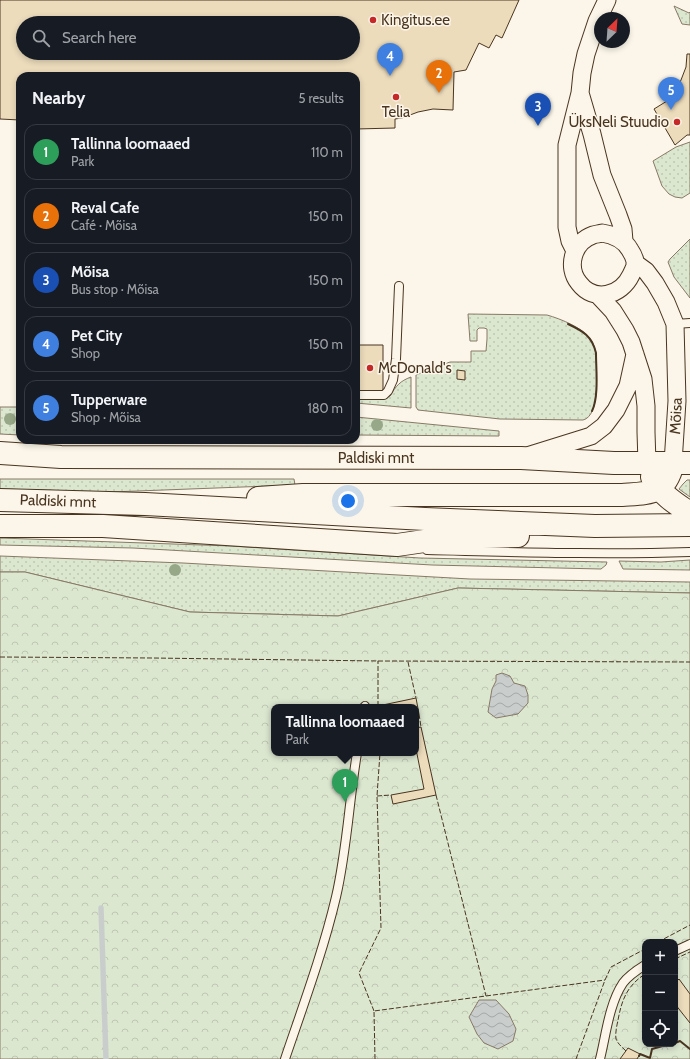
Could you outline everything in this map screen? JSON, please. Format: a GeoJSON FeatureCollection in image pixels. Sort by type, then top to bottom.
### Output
{"type":"FeatureCollection","features":[{"type":"Feature","properties":{"kind":"main road","name":"Paldiski mnt"},"geometry":{"type":"LineString","coordinates":[[0,452],[61,457],[521,458],[606,462],[682,463]]}},
{"type":"Feature","properties":{"kind":"main road","name":"Paldiski mnt"},"geometry":{"type":"LineString","coordinates":[[0,468],[61,457]]}},
{"type":"Feature","properties":{"kind":"main road"},"geometry":{"type":"LineString","coordinates":[[647,463],[652,480],[659,489],[690,512]]}},
{"type":"Feature","properties":{"kind":"main road"},"geometry":{"type":"LineString","coordinates":[[145,504],[303,495],[622,495],[644,493],[659,489],[665,483],[671,471],[682,463]]}},
{"type":"Feature","properties":{"kind":"main road","name":"Paldiski mnt"},"geometry":{"type":"LineString","coordinates":[[0,500],[145,504],[425,519],[596,526],[690,525]]}},
{"type":"Feature","properties":{"kind":"main road","name":"Paldiski mnt"},"geometry":{"type":"LineString","coordinates":[[0,526],[103,526],[397,544],[445,538],[527,536],[596,526]]}},
{"type":"Feature","properties":{"kind":"street"},"geometry":{"type":"LineString","coordinates":[[575,251],[570,241],[567,227],[567,145],[580,92],[586,54],[597,21],[607,0]]}},
{"type":"Feature","properties":{"kind":"street"},"geometry":{"type":"LineString","coordinates":[[580,92],[602,175],[623,229],[624,241]]}},
{"type":"Feature","properties":{"kind":"street"},"geometry":{"type":"LineString","coordinates":[[602,233],[611,234],[624,241],[634,256],[636,263],[628,283],[619,291],[609,295],[598,295],[589,292],[581,286],[575,278],[572,269],[572,260],[579,244],[586,238],[602,233]]}},
{"type":"Feature","properties":{"kind":"street","name":"Mõisa"},"geometry":{"type":"LineString","coordinates":[[636,263],[646,271],[682,324],[677,401],[682,463]]}},
{"type":"Feature","properties":{"kind":"street","name":"Mõisa"},"geometry":{"type":"LineString","coordinates":[[598,295],[613,311],[625,330],[643,379],[646,406],[647,463]]}},
{"type":"Feature","properties":{"kind":"street"},"geometry":{"type":"LineString","coordinates":[[521,458],[591,436],[604,426],[616,410],[628,386],[635,354]]}},
{"type":"Feature","properties":{"kind":"street"},"geometry":{"type":"LineString","coordinates":[[677,401],[690,415]]}},
{"type":"Feature","properties":{"kind":"lane"},"geometry":{"type":"LineString","coordinates":[[360,395],[384,395],[388,391],[392,380],[396,359],[399,286]]}},
{"type":"Feature","properties":{"kind":"lane","name":"Paldiski mnt"},"geometry":{"type":"LineString","coordinates":[[397,544],[423,550],[564,554],[640,554],[690,552]]}},
{"type":"Feature","properties":{"kind":"lane"},"geometry":{"type":"LineString","coordinates":[[285,1059],[320,956],[336,897],[346,840],[357,756]]}},
{"type":"Feature","properties":{"kind":"lane"},"geometry":{"type":"LineString","coordinates":[[678,950],[690,944]]}},
{"type":"Feature","properties":{"kind":"lane"},"geometry":{"type":"LineString","coordinates":[[600,1059],[612,1009],[617,996],[623,984],[630,975],[642,967]]}},
{"type":"Feature","properties":{"kind":"green space"},"geometry":{"type":"Polygon","coordinates":[[[674,6],[689,13],[690,12],[690,25],[682,24],[674,6]]]}},
{"type":"Feature","properties":{"kind":"green space"},"geometry":{"type":"Polygon","coordinates":[[[690,142],[690,193],[682,198],[675,197],[669,194],[662,186],[653,161],[676,147],[690,142]]]}},
{"type":"Feature","properties":{"kind":"green space"},"geometry":{"type":"Polygon","coordinates":[[[690,239],[690,298],[674,277],[668,262],[690,239]]]}},
{"type":"Feature","properties":{"kind":"green space"},"geometry":{"type":"Polygon","coordinates":[[[468,314],[547,315],[584,332],[592,341],[596,353],[597,380],[595,401],[593,410],[589,417],[583,420],[500,419],[418,410],[416,407],[416,375],[450,362],[471,362],[471,351],[486,351],[487,329],[479,328],[477,330],[477,341],[470,341],[468,314]]]}},
{"type":"Feature","properties":{"kind":"green space"},"geometry":{"type":"Polygon","coordinates":[[[411,377],[411,408],[360,403],[360,396],[390,396],[394,389],[404,380],[411,377]]]}},
{"type":"Feature","properties":{"kind":"green space"},"geometry":{"type":"Polygon","coordinates":[[[0,407],[16,407],[16,435],[0,434],[0,407]]]}},
{"type":"Feature","properties":{"kind":"green space"},"geometry":{"type":"Polygon","coordinates":[[[360,417],[499,431],[499,436],[360,435],[360,417]]]}},
{"type":"Feature","properties":{"kind":"green space"},"geometry":{"type":"Polygon","coordinates":[[[0,479],[294,479],[295,485],[111,492],[0,489],[0,479]]]}},
{"type":"Feature","properties":{"kind":"green space"},"geometry":{"type":"Polygon","coordinates":[[[687,480],[690,480],[690,497],[679,489],[687,480]]]}},
{"type":"Feature","properties":{"kind":"green space"},"geometry":{"type":"Polygon","coordinates":[[[0,538],[231,546],[420,558],[607,562],[601,569],[432,565],[133,548],[0,545],[0,538]]]}},
{"type":"Feature","properties":{"kind":"green space"},"geometry":{"type":"Polygon","coordinates":[[[0,556],[183,563],[470,579],[690,582],[690,593],[458,588],[338,616],[190,612],[25,572],[0,572],[0,556]]]}},
{"type":"Feature","properties":{"kind":"green space"},"geometry":{"type":"Polygon","coordinates":[[[690,560],[690,570],[623,569],[619,561],[661,562],[690,560]]]}},
{"type":"Feature","properties":{"kind":"green space"},"geometry":{"type":"Polygon","coordinates":[[[0,572],[25,572],[190,612],[338,616],[458,588],[690,593],[690,1059],[0,1059],[0,572]]]}},
{"type":"Feature","properties":{"kind":"water"},"geometry":{"type":"Polygon","coordinates":[[[502,673],[510,676],[514,683],[525,686],[528,695],[528,703],[518,714],[496,718],[488,712],[492,689],[496,681],[496,675],[502,673]]]}},
{"type":"Feature","properties":{"kind":"water"},"geometry":{"type":"Polygon","coordinates":[[[479,1000],[496,1000],[509,1014],[516,1029],[513,1041],[498,1049],[484,1043],[477,1034],[469,1017],[479,1000]]]}},
{"type":"Feature","properties":{"kind":"building"},"geometry":{"type":"Polygon","coordinates":[[[0,0],[519,0],[502,38],[496,35],[489,48],[479,43],[466,70],[454,72],[453,110],[433,109],[395,119],[395,128],[360,129],[360,72],[16,72],[16,120],[0,119],[0,0]]]}},
{"type":"Feature","properties":{"kind":"building"},"geometry":{"type":"Polygon","coordinates":[[[687,54],[690,54],[690,135],[687,135],[675,145],[654,109],[667,101],[675,92],[686,67],[687,54]]]}},
{"type":"Feature","properties":{"kind":"building","name":"McDonald's"},"geometry":{"type":"Polygon","coordinates":[[[360,345],[383,345],[383,391],[360,391],[360,345]]]}},
{"type":"Feature","properties":{"kind":"building"},"geometry":{"type":"Polygon","coordinates":[[[457,370],[465,371],[465,380],[457,379],[457,370]]]}},
{"type":"Feature","properties":{"kind":"building"},"geometry":{"type":"Polygon","coordinates":[[[416,698],[417,704],[388,704],[416,698]]]}},
{"type":"Feature","properties":{"kind":"building"},"geometry":{"type":"Polygon","coordinates":[[[419,727],[421,727],[436,795],[393,804],[391,795],[424,789],[417,756],[419,756],[419,727]]]}},
{"type":"Feature","properties":{"kind":"building"},"geometry":{"type":"Polygon","coordinates":[[[679,979],[690,994],[690,1023],[678,1008],[679,979]]]}},
{"type":"Feature","properties":{"kind":"building"},"geometry":{"type":"Polygon","coordinates":[[[628,1048],[640,1054],[637,1059],[620,1059],[628,1048]]]}},
{"type":"Feature","properties":{"kind":"waterway"},"geometry":{"type":"LineString","coordinates":[[101,908],[106,1059]]}},
{"type":"Feature","properties":{"kind":"fence"},"geometry":{"type":"LineString","coordinates":[[0,657],[378,661],[690,662]]}},
{"type":"Feature","properties":{"kind":"fence"},"geometry":{"type":"LineString","coordinates":[[378,661],[378,704]]}},
{"type":"Feature","properties":{"kind":"fence"},"geometry":{"type":"LineString","coordinates":[[408,662],[416,698]]}},
{"type":"Feature","properties":{"kind":"fence"},"geometry":{"type":"LineString","coordinates":[[419,714],[421,727]]}},
{"type":"Feature","properties":{"kind":"fence"},"geometry":{"type":"LineString","coordinates":[[374,1011],[359,973],[381,928],[377,796],[380,756]]}},
{"type":"Feature","properties":{"kind":"fence"},"geometry":{"type":"LineString","coordinates":[[377,796],[391,795]]}},
{"type":"Feature","properties":{"kind":"fence"},"geometry":{"type":"LineString","coordinates":[[436,795],[486,996]]}},
{"type":"Feature","properties":{"kind":"fence"},"geometry":{"type":"LineString","coordinates":[[664,939],[690,925]]}},
{"type":"Feature","properties":{"kind":"fence"},"geometry":{"type":"LineString","coordinates":[[576,1059],[611,967],[642,951]]}},
{"type":"Feature","properties":{"kind":"fence"},"geometry":{"type":"LineString","coordinates":[[678,958],[690,952]]}},
{"type":"Feature","properties":{"kind":"fence"},"geometry":{"type":"LineString","coordinates":[[626,1051],[616,1039],[616,1029],[626,994],[634,983],[644,975]]}},
{"type":"Feature","properties":{"kind":"fence"},"geometry":{"type":"LineString","coordinates":[[375,1059],[374,1011],[605,980]]}},
{"type":"Feature","properties":{"kind":"wall"},"geometry":{"type":"LineString","coordinates":[[568,324],[578,329],[589,338],[596,353],[596,398],[592,411]]}},
{"type":"Feature","properties":{"kind":"wall"},"geometry":{"type":"LineString","coordinates":[[678,1042],[680,1041],[690,1049]]}},
{"type":"Feature","properties":{"kind":"wall"},"geometry":{"type":"LineString","coordinates":[[639,1056],[640,1054],[650,1058],[652,1049],[659,1047]]}},
{"type":"Feature","properties":{"kind":"place","name":"Kingitus.ee"},"geometry":{"type":"Point","coordinates":[373,20]}},
{"type":"Feature","properties":{"kind":"place","name":"Pet City"},"geometry":{"type":"Point","coordinates":[390,76]}},
{"type":"Feature","properties":{"kind":"place","name":"Reval Cafe"},"geometry":{"type":"Point","coordinates":[439,93]}},
{"type":"Feature","properties":{"kind":"place","name":"Telia"},"geometry":{"type":"Point","coordinates":[396,97]}},
{"type":"Feature","properties":{"kind":"place","name":"Tupperware"},"geometry":{"type":"Point","coordinates":[671,110]}},
{"type":"Feature","properties":{"kind":"place","name":"ÜksNeli Stuudio"},"geometry":{"type":"Point","coordinates":[677,122]}},
{"type":"Feature","properties":{"kind":"place","name":"Mõisa"},"geometry":{"type":"Point","coordinates":[538,126]}},
{"type":"Feature","properties":{"kind":"place","name":"McDonald's"},"geometry":{"type":"Point","coordinates":[370,368]}},
{"type":"Feature","properties":{"kind":"place","name":"Tallinna loomaaed"},"geometry":{"type":"Point","coordinates":[345,802]}}]}
